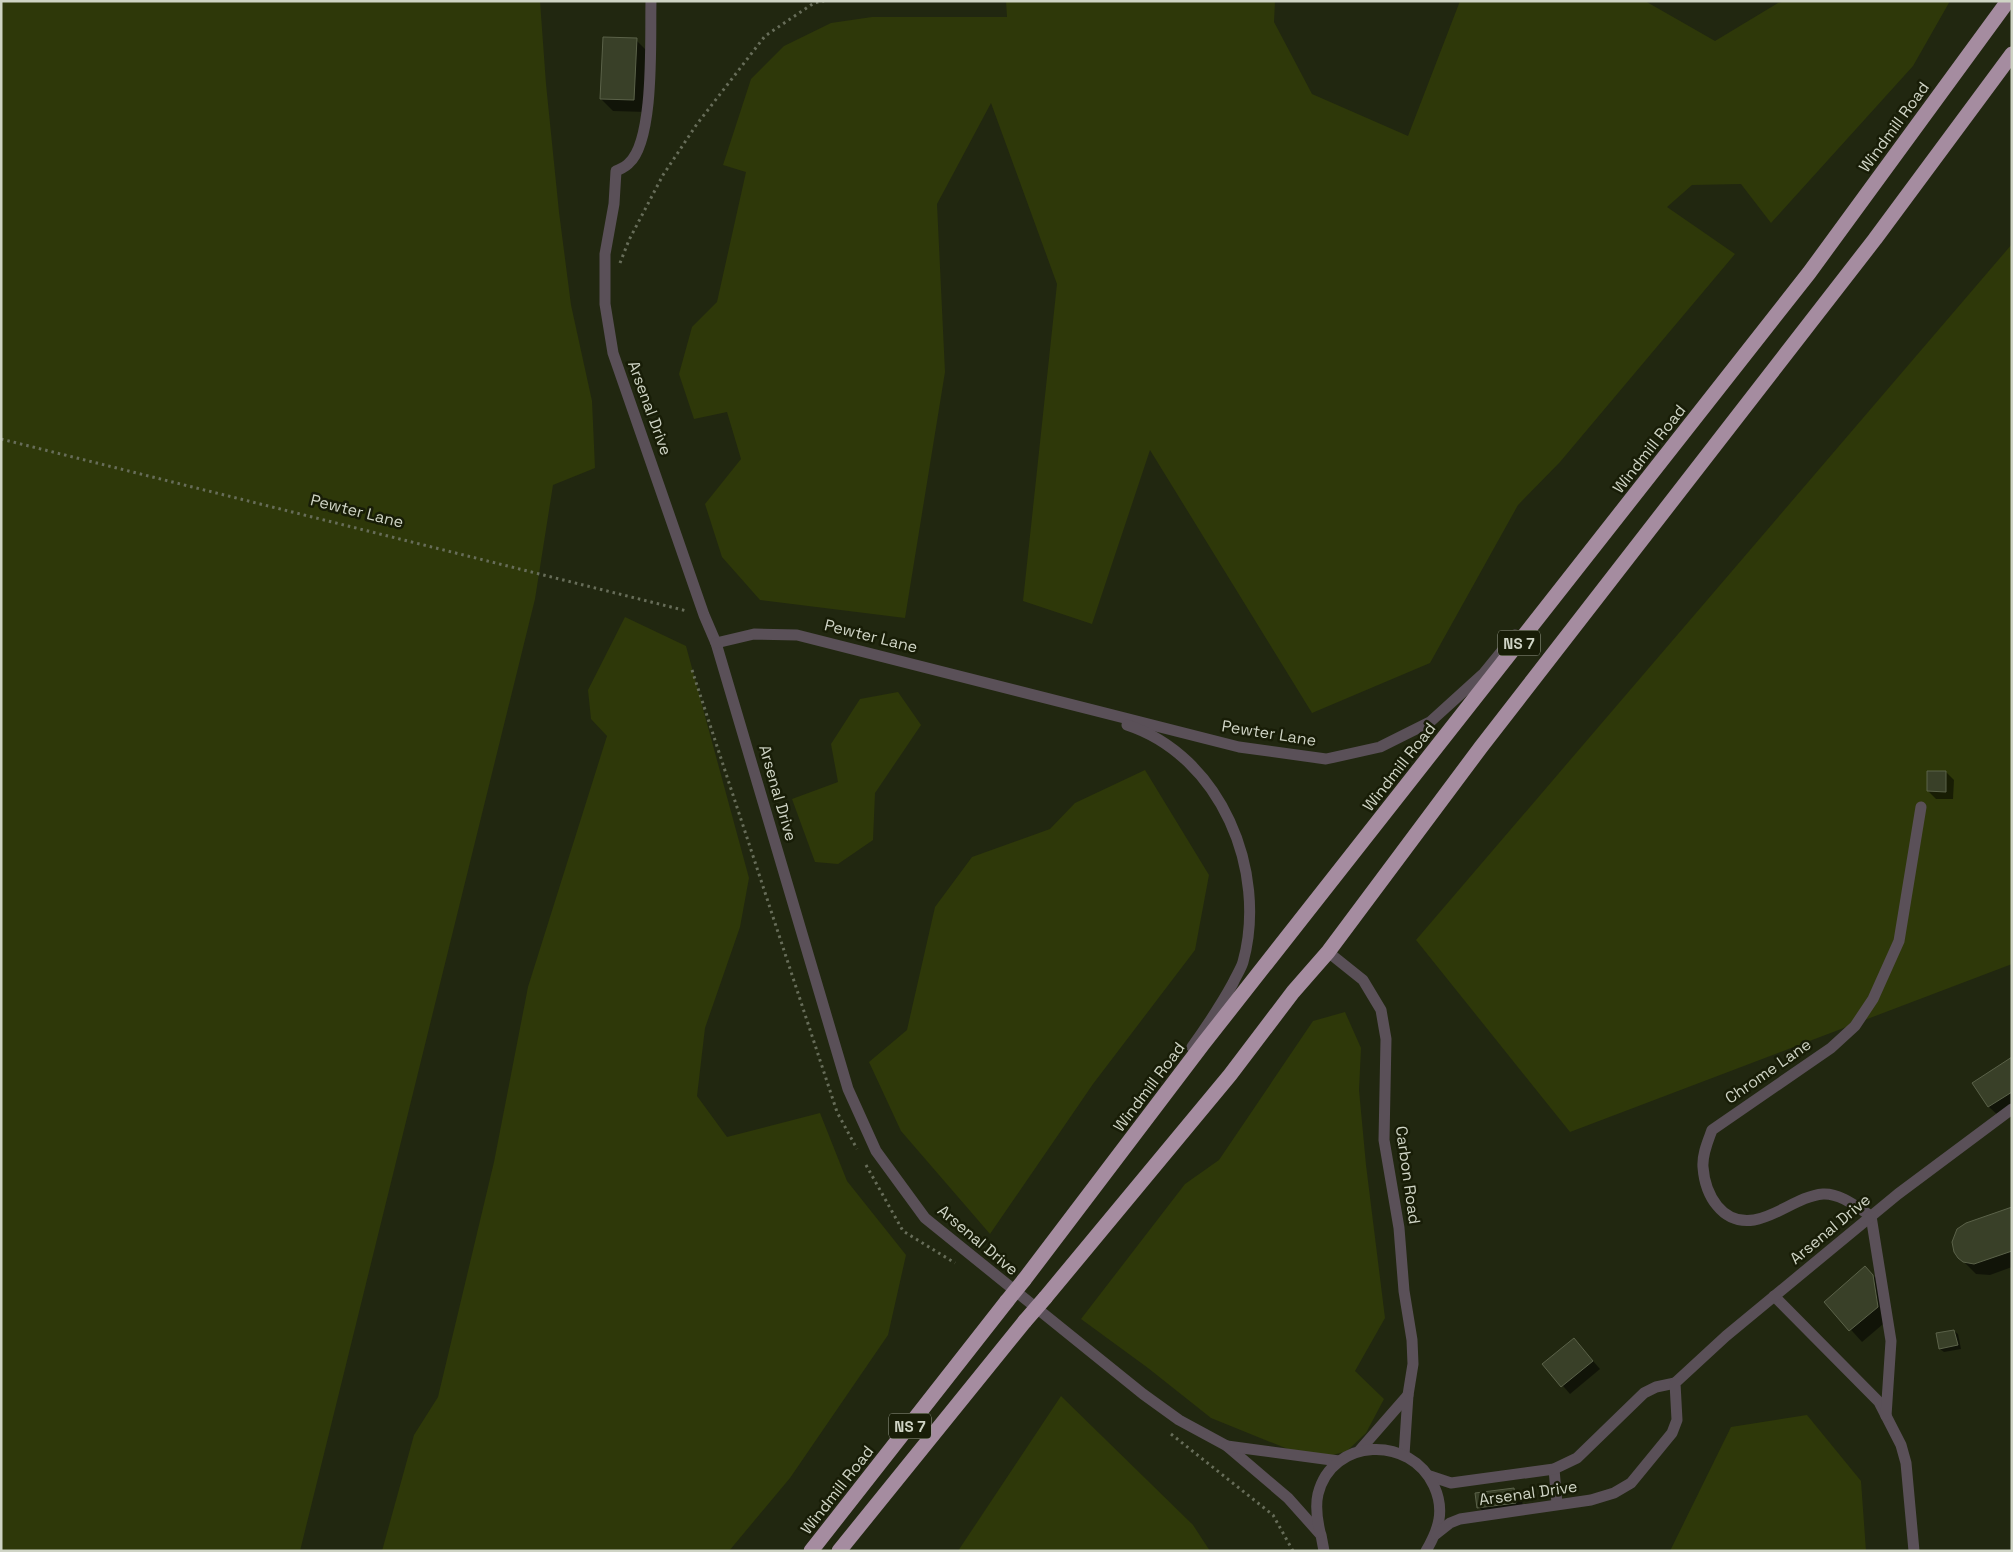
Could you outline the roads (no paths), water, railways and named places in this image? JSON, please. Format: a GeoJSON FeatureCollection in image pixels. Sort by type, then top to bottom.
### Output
{"type":"FeatureCollection","features":[{"type":"Feature","properties":{"kind":"highway","name":"Windmill Road"},"geometry":{"type":"LineString","coordinates":[[811,1551],[1024,1280],[1203,1044],[1809,273],[2008,1]]}},
{"type":"Feature","properties":{"kind":"highway","name":"NS 7"},"geometry":{"type":"LineString","coordinates":[[839,1551],[1025,1321],[1230,1075],[1293,992],[1328,952],[1481,747],[1869,247],[2012,54]]}},
{"type":"Feature","properties":{"kind":"lane","name":"Arsenal Drive"},"geometry":{"type":"LineString","coordinates":[[651,1],[649,89],[642,141],[630,163],[616,171],[614,204],[605,254],[605,304],[613,353],[704,615],[716,642],[848,1089],[876,1151],[925,1218],[1143,1394],[1179,1420],[1227,1446],[1288,1498],[1321,1535]]}},
{"type":"Feature","properties":{"kind":"lane","name":"Pewter Lane"},"geometry":{"type":"LineString","coordinates":[[716,642],[754,634],[797,635],[1239,747],[1326,758],[1380,747],[1430,722],[1462,695],[1484,673],[1582,553],[1610,528]]}},
{"type":"Feature","properties":{"kind":"lane","name":"Pewter Lane"},"geometry":{"type":"LineString","coordinates":[[1045,697],[1140,729],[1168,745],[1193,768],[1225,809],[1242,850],[1249,879],[1250,927],[1243,964],[1218,1010],[1143,1116],[1129,1142]]}},
{"type":"Feature","properties":{"kind":"lane","name":"Chrome Lane"},"geometry":{"type":"LineString","coordinates":[[1871,1216],[1838,1196],[1822,1194],[1754,1220],[1741,1219],[1722,1213],[1712,1201],[1702,1166],[1705,1148],[1712,1130],[1831,1048],[1855,1026],[1873,999],[1900,941],[1921,807]]}},
{"type":"Feature","properties":{"kind":"lane","name":"Carbon Road"},"geometry":{"type":"LineString","coordinates":[[1328,952],[1363,980],[1381,1010],[1386,1039],[1384,1140],[1399,1228],[1413,1364],[1408,1394],[1404,1455]]}},
{"type":"Feature","properties":{"kind":"lane","name":"Arsenal Drive"},"geometry":{"type":"LineString","coordinates":[[1430,1476],[1451,1483],[1554,1469],[1576,1458],[1644,1393],[1656,1387],[1675,1383],[1726,1336],[1871,1216],[2012,1109]]}},
{"type":"Feature","properties":{"kind":"lane"},"geometry":{"type":"LineString","coordinates":[[1871,1216],[1891,1341],[1886,1416]]}},
{"type":"Feature","properties":{"kind":"lane"},"geometry":{"type":"LineString","coordinates":[[1774,1296],[1878,1402],[1886,1416],[1901,1445],[1906,1463],[1914,1551]]}},
{"type":"Feature","properties":{"kind":"lane","name":"Arsenal Drive"},"geometry":{"type":"LineString","coordinates":[[1436,1534],[1450,1523],[1460,1519],[1591,1500],[1614,1493],[1632,1483],[1672,1433],[1677,1420],[1675,1383]]}},
{"type":"Feature","properties":{"kind":"lane"},"geometry":{"type":"LineString","coordinates":[[1359,1452],[1408,1394]]}},
{"type":"Feature","properties":{"kind":"lane","name":"Arsenal Drive"},"geometry":{"type":"LineString","coordinates":[[1227,1446],[1339,1461]]}},
{"type":"Feature","properties":{"kind":"lane"},"geometry":{"type":"LineString","coordinates":[[1324,1551],[1316,1514],[1318,1493],[1327,1475],[1339,1461],[1359,1452],[1378,1448],[1404,1455],[1416,1462],[1430,1476],[1438,1495],[1440,1515],[1436,1534],[1426,1551]]}},
{"type":"Feature","properties":{"kind":"lane"},"geometry":{"type":"LineString","coordinates":[[1554,1469],[1557,1504]]}},
{"type":"Feature","properties":{"kind":"lane"},"geometry":{"type":"LineString","coordinates":[[1321,1535],[1331,1551]]}}]}
